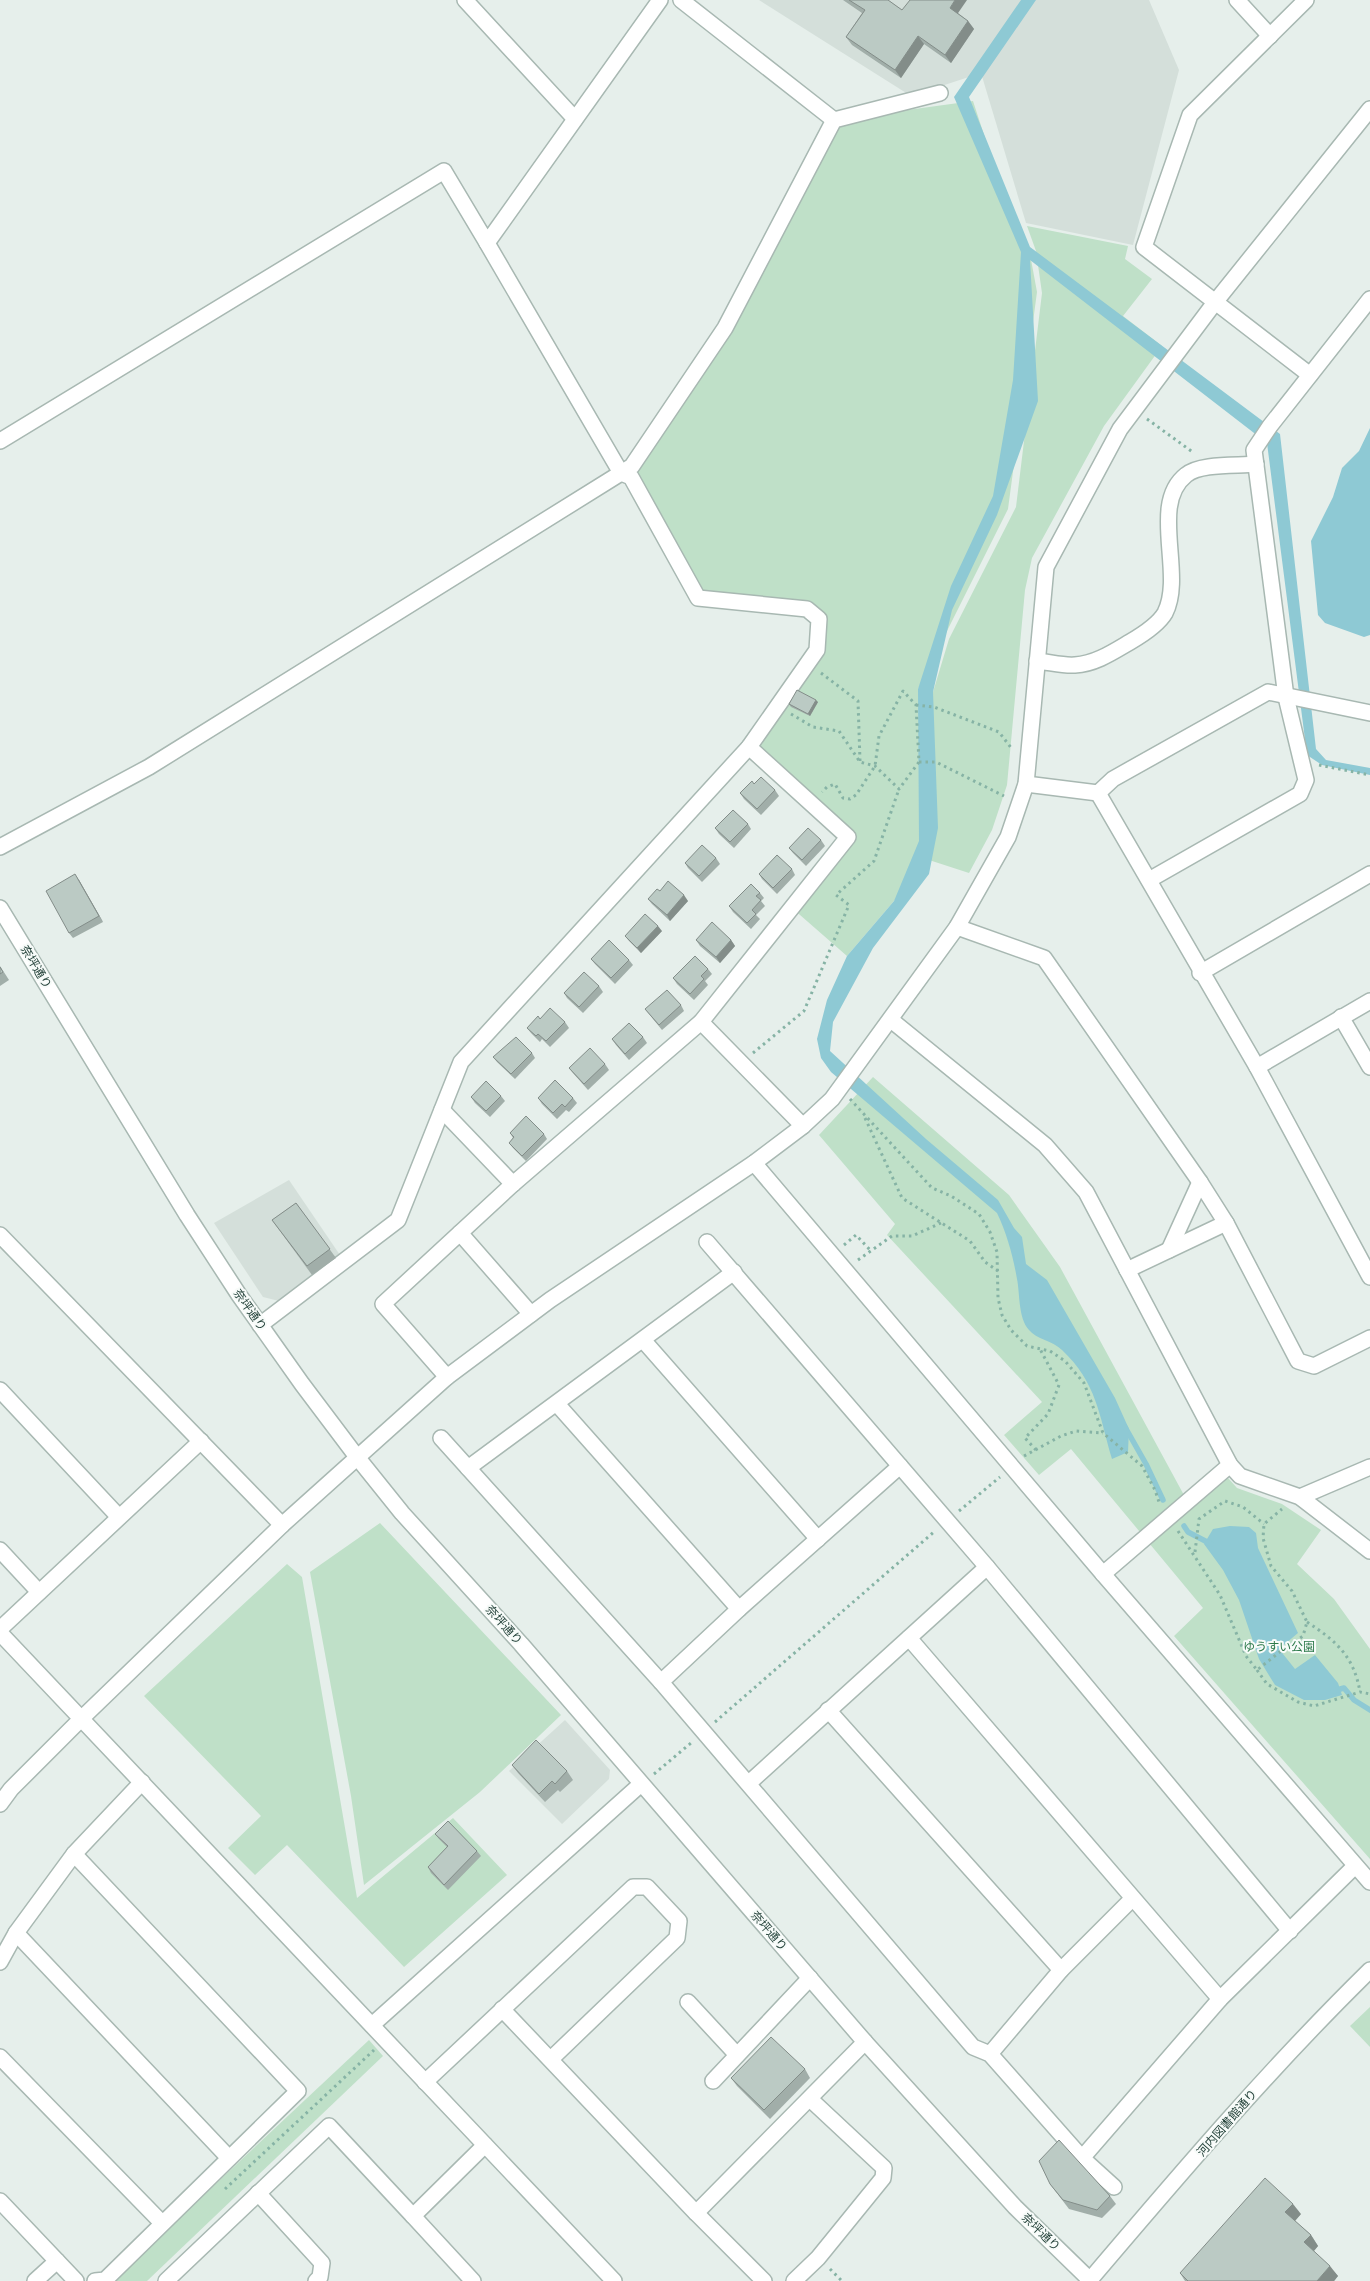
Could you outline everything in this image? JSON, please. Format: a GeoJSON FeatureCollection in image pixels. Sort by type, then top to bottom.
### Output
{"type":"FeatureCollection","features":[{"type":"Feature","properties":{"kind":"street"},"geometry":{"type":"LineString","coordinates":[[465,0],[575,120]]}},
{"type":"Feature","properties":{"kind":"street"},"geometry":{"type":"LineString","coordinates":[[487,243],[660,0]]}},
{"type":"Feature","properties":{"kind":"street"},"geometry":{"type":"LineString","coordinates":[[681,0],[834,120]]}},
{"type":"Feature","properties":{"kind":"street"},"geometry":{"type":"LineString","coordinates":[[1237,0],[1270,36]]}},
{"type":"Feature","properties":{"kind":"street"},"geometry":{"type":"LineString","coordinates":[[1306,0],[1190,115],[1144,247],[1310,375]]}},
{"type":"Feature","properties":{"kind":"street"},"geometry":{"type":"LineString","coordinates":[[0,847],[149,767],[632,466],[725,328],[834,120],[940,93]]}},
{"type":"Feature","properties":{"kind":"street"},"geometry":{"type":"LineString","coordinates":[[0,1804],[11,1789],[81,1719],[282,1525],[448,1377],[531,1314],[754,1163],[802,1126],[832,1099],[957,927],[1008,837],[1026,784],[1046,567],[1120,429],[1216,302],[1370,110]]}},
{"type":"Feature","properties":{"kind":"street"},"geometry":{"type":"LineString","coordinates":[[0,441],[444,171],[621,473],[631,478],[698,598],[807,609],[820,619],[818,650],[749,747],[461,1062],[398,1220],[260,1325]]}},
{"type":"Feature","properties":{"kind":"street"},"geometry":{"type":"LineString","coordinates":[[1149,880],[1300,794],[1306,780],[1302,761],[1299,699],[1254,450],[1370,299]]}},
{"type":"Feature","properties":{"kind":"street"},"geometry":{"type":"LineString","coordinates":[[1037,661],[1076,665],[1104,658],[1144,634],[1164,614],[1172,589],[1168,513],[1173,492],[1184,476],[1195,469],[1256,464]]}},
{"type":"Feature","properties":{"kind":"street"},"geometry":{"type":"LineString","coordinates":[[1098,794],[1113,779],[1268,692],[1370,713]]}},
{"type":"Feature","properties":{"kind":"street"},"geometry":{"type":"LineString","coordinates":[[448,1377],[383,1304],[513,1184],[701,1022],[848,837],[749,747]]}},
{"type":"Feature","properties":{"kind":"street"},"geometry":{"type":"LineString","coordinates":[[1026,784],[1098,794]]}},
{"type":"Feature","properties":{"kind":"street"},"geometry":{"type":"LineString","coordinates":[[1098,794],[1149,880],[1200,973],[1257,1067],[1370,1276]]}},
{"type":"Feature","properties":{"kind":"street"},"geometry":{"type":"LineString","coordinates":[[1200,973],[1370,874]]}},
{"type":"Feature","properties":{"kind":"street","name":"奈坪通り"},"geometry":{"type":"LineString","coordinates":[[0,908],[187,1215],[260,1325],[357,1457],[402,1513],[521,1644],[865,2042],[1015,2207],[1090,2280]]}},
{"type":"Feature","properties":{"kind":"street"},"geometry":{"type":"LineString","coordinates":[[957,927],[1044,958],[1200,1182],[1226,1223],[1298,1361],[1314,1366],[1370,1338]]}},
{"type":"Feature","properties":{"kind":"street"},"geometry":{"type":"LineString","coordinates":[[1257,1067],[1370,1001]]}},
{"type":"Feature","properties":{"kind":"street"},"geometry":{"type":"LineString","coordinates":[[1341,1017],[1370,1067]]}},
{"type":"Feature","properties":{"kind":"street"},"geometry":{"type":"LineString","coordinates":[[891,1020],[1044,1144],[1086,1192],[1230,1465],[1240,1476],[1300,1497],[1370,1551]]}},
{"type":"Feature","properties":{"kind":"street"},"geometry":{"type":"LineString","coordinates":[[701,1022],[802,1126]]}},
{"type":"Feature","properties":{"kind":"street"},"geometry":{"type":"LineString","coordinates":[[442,1110],[513,1184]]}},
{"type":"Feature","properties":{"kind":"street"},"geometry":{"type":"LineString","coordinates":[[754,1163],[844,1269],[1018,1462],[1103,1574],[1370,1882]]}},
{"type":"Feature","properties":{"kind":"street"},"geometry":{"type":"LineString","coordinates":[[1169,1250],[1200,1182]]}},
{"type":"Feature","properties":{"kind":"street"},"geometry":{"type":"LineString","coordinates":[[1127,1270],[1226,1223]]}},
{"type":"Feature","properties":{"kind":"street"},"geometry":{"type":"LineString","coordinates":[[460,1233],[531,1314]]}},
{"type":"Feature","properties":{"kind":"street"},"geometry":{"type":"LineString","coordinates":[[0,1235],[282,1525]]}},
{"type":"Feature","properties":{"kind":"street"},"geometry":{"type":"LineString","coordinates":[[707,1242],[987,1567],[1290,1931]]}},
{"type":"Feature","properties":{"kind":"street"},"geometry":{"type":"LineString","coordinates":[[468,1468],[734,1272]]}},
{"type":"Feature","properties":{"kind":"street"},"geometry":{"type":"LineString","coordinates":[[643,1340],[818,1539]]}},
{"type":"Feature","properties":{"kind":"street"},"geometry":{"type":"LineString","coordinates":[[0,1390],[119,1517]]}},
{"type":"Feature","properties":{"kind":"street"},"geometry":{"type":"LineString","coordinates":[[557,1404],[739,1609]]}},
{"type":"Feature","properties":{"kind":"street"},"geometry":{"type":"LineString","coordinates":[[440,1438],[662,1682],[973,2047],[990,2054],[1082,2158],[1114,2187]]}},
{"type":"Feature","properties":{"kind":"street"},"geometry":{"type":"LineString","coordinates":[[0,1629],[201,1441]]}},
{"type":"Feature","properties":{"kind":"street"},"geometry":{"type":"LineString","coordinates":[[1103,1574],[1230,1465]]}},
{"type":"Feature","properties":{"kind":"street"},"geometry":{"type":"LineString","coordinates":[[662,1682],[739,1609],[900,1466]]}},
{"type":"Feature","properties":{"kind":"street"},"geometry":{"type":"LineString","coordinates":[[1300,1497],[1370,1467]]}},
{"type":"Feature","properties":{"kind":"street"},"geometry":{"type":"LineString","coordinates":[[0,1550],[39,1592]]}},
{"type":"Feature","properties":{"kind":"street"},"geometry":{"type":"LineString","coordinates":[[749,1783],[987,1567]]}},
{"type":"Feature","properties":{"kind":"street"},"geometry":{"type":"LineString","coordinates":[[0,1633],[614,2281]]}},
{"type":"Feature","properties":{"kind":"street"},"geometry":{"type":"LineString","coordinates":[[909,1638],[1220,1999]]}},
{"type":"Feature","properties":{"kind":"street"},"geometry":{"type":"LineString","coordinates":[[828,1710],[1061,1970]]}},
{"type":"Feature","properties":{"kind":"street"},"geometry":{"type":"LineString","coordinates":[[0,1962],[16,1933],[74,1854],[142,1782]]}},
{"type":"Feature","properties":{"kind":"street"},"geometry":{"type":"LineString","coordinates":[[372,2025],[641,1784]]}},
{"type":"Feature","properties":{"kind":"street"},"geometry":{"type":"LineString","coordinates":[[74,1854],[298,2091],[104,2280],[95,2281]]}},
{"type":"Feature","properties":{"kind":"street"},"geometry":{"type":"LineString","coordinates":[[1082,2158],[1220,1999],[1355,1866]]}},
{"type":"Feature","properties":{"kind":"street"},"geometry":{"type":"LineString","coordinates":[[426,2082],[502,2008],[634,1887],[647,1887],[679,1921],[677,1938],[551,2058]]}},
{"type":"Feature","properties":{"kind":"street"},"geometry":{"type":"LineString","coordinates":[[990,2054],[1061,1970],[1132,1898]]}},
{"type":"Feature","properties":{"kind":"street"},"geometry":{"type":"LineString","coordinates":[[16,1933],[229,2158]]}},
{"type":"Feature","properties":{"kind":"street","name":"河内図書館通り"},"geometry":{"type":"LineString","coordinates":[[1090,2280],[1245,2102],[1333,2006],[1370,1970]]}},
{"type":"Feature","properties":{"kind":"street"},"geometry":{"type":"LineString","coordinates":[[713,2081],[810,1978]]}},
{"type":"Feature","properties":{"kind":"street"},"geometry":{"type":"LineString","coordinates":[[688,2002],[737,2055]]}},
{"type":"Feature","properties":{"kind":"street"},"geometry":{"type":"LineString","coordinates":[[502,2008],[696,2213],[764,2281]]}},
{"type":"Feature","properties":{"kind":"street"},"geometry":{"type":"LineString","coordinates":[[696,2213],[865,2042]]}},
{"type":"Feature","properties":{"kind":"street"},"geometry":{"type":"LineString","coordinates":[[0,2057],[162,2223]]}},
{"type":"Feature","properties":{"kind":"street"},"geometry":{"type":"LineString","coordinates":[[794,2281],[818,2258],[883,2178],[884,2168],[810,2099]]}},
{"type":"Feature","properties":{"kind":"street"},"geometry":{"type":"LineString","coordinates":[[166,2281],[329,2126],[473,2281]]}},
{"type":"Feature","properties":{"kind":"street"},"geometry":{"type":"LineString","coordinates":[[412,2216],[485,2145]]}},
{"type":"Feature","properties":{"kind":"street"},"geometry":{"type":"LineString","coordinates":[[258,2194],[322,2263],[320,2277],[316,2281]]}},
{"type":"Feature","properties":{"kind":"street"},"geometry":{"type":"LineString","coordinates":[[0,2201],[76,2281]]}},
{"type":"Feature","properties":{"kind":"street"},"geometry":{"type":"LineString","coordinates":[[35,2281],[57,2261]]}},
{"type":"Feature","properties":{"kind":"path"},"geometry":{"type":"LineString","coordinates":[[1134,410],[1194,453],[1195,469]]}},
{"type":"Feature","properties":{"kind":"path"},"geometry":{"type":"LineString","coordinates":[[807,663],[858,701],[860,762]]}},
{"type":"Feature","properties":{"kind":"path"},"geometry":{"type":"LineString","coordinates":[[741,1063],[804,1011],[849,905],[836,895],[874,861],[899,789],[919,762],[916,705],[903,691],[879,736],[876,766],[856,795],[850,798],[843,798],[835,784]]}},
{"type":"Feature","properties":{"kind":"path"},"geometry":{"type":"LineString","coordinates":[[916,705],[934,707],[999,732]]}},
{"type":"Feature","properties":{"kind":"path"},"geometry":{"type":"LineString","coordinates":[[777,706],[813,727],[839,731],[860,762],[876,766],[899,789]]}},
{"type":"Feature","properties":{"kind":"path"},"geometry":{"type":"LineString","coordinates":[[1302,761],[1370,775]]}},
{"type":"Feature","properties":{"kind":"path"},"geometry":{"type":"LineString","coordinates":[[919,762],[936,762],[1004,796]]}},
{"type":"Feature","properties":{"kind":"path"},"geometry":{"type":"LineString","coordinates":[[998,1271],[984,1262],[970,1241],[902,1198],[864,1115],[932,1188],[950,1196],[979,1214],[990,1232],[997,1252],[998,1271],[998,1298],[1002,1315],[1011,1330],[1027,1346],[1050,1351],[1065,1361],[1084,1384],[1103,1433],[1142,1466],[1155,1490],[1161,1508]]}},
{"type":"Feature","properties":{"kind":"path"},"geometry":{"type":"LineString","coordinates":[[844,1269],[892,1236],[912,1236],[942,1223]]}},
{"type":"Feature","properties":{"kind":"path"},"geometry":{"type":"LineString","coordinates":[[832,1255],[856,1236],[871,1251]]}},
{"type":"Feature","properties":{"kind":"path"},"geometry":{"type":"LineString","coordinates":[[1036,1450],[1025,1438],[1048,1414],[1059,1385],[1040,1349]]}},
{"type":"Feature","properties":{"kind":"path"},"geometry":{"type":"LineString","coordinates":[[641,1784],[1018,1462],[1061,1436],[1076,1431],[1103,1433]]}},
{"type":"Feature","properties":{"kind":"path"},"geometry":{"type":"LineString","coordinates":[[1194,1554],[1199,1519],[1225,1501],[1244,1507],[1264,1524]]}},
{"type":"Feature","properties":{"kind":"path"},"geometry":{"type":"LineString","coordinates":[[1285,1506],[1264,1524],[1263,1538],[1271,1566],[1292,1591],[1307,1622],[1334,1640],[1341,1648],[1357,1676],[1360,1692]]}},
{"type":"Feature","properties":{"kind":"path"},"geometry":{"type":"LineString","coordinates":[[1172,1524],[1220,1594],[1246,1656],[1267,1684],[1298,1702],[1314,1706],[1360,1692],[1370,1694]]}},
{"type":"Feature","properties":{"kind":"path"},"geometry":{"type":"LineString","coordinates":[[1257,1670],[1281,1650],[1303,1636],[1307,1622]]}},
{"type":"Feature","properties":{"kind":"path"},"geometry":{"type":"LineString","coordinates":[[220,2194],[386,2040]]}},
{"type":"Feature","properties":{"kind":"shaded area"},"geometry":{"type":"Polygon","coordinates":[[[759,0],[1149,0],[1179,70],[1133,245],[1026,223],[981,73],[911,96],[759,0]]]}},
{"type":"Feature","properties":{"kind":"shaded area"},"geometry":{"type":"Polygon","coordinates":[[[289,1180],[342,1258],[279,1301],[263,1297],[214,1223],[289,1180]]]}},
{"type":"Feature","properties":{"kind":"shaded area"},"geometry":{"type":"Polygon","coordinates":[[[565,1720],[610,1770],[609,1779],[562,1824],[509,1771],[565,1720]]]}},
{"type":"Feature","properties":{"kind":"green space"},"geometry":{"type":"Polygon","coordinates":[[[973,101],[1001,187],[1030,254],[1037,292],[1008,509],[918,689],[933,692],[949,639],[1016,507],[1042,293],[1036,251],[1027,226],[1128,246],[1125,259],[1152,279],[1123,316],[1162,346],[1104,426],[1032,558],[1025,590],[1007,785],[992,830],[969,873],[929,860],[847,956],[792,908],[848,837],[749,747],[807,663],[819,619],[698,598],[632,466],[725,328],[834,120],[973,101]]]}},
{"type":"Feature","properties":{"kind":"green space","name":"ゆうすい公園"},"geometry":{"type":"Polygon","coordinates":[[[873,1077],[1009,1195],[1060,1267],[1191,1508],[1228,1478],[1237,1488],[1282,1504],[1321,1530],[1297,1564],[1334,1599],[1370,1649],[1370,1859],[1174,1636],[1203,1608],[1071,1449],[1039,1475],[1004,1435],[1042,1402],[887,1235],[895,1224],[819,1135],[873,1077]]]}},
{"type":"Feature","properties":{"kind":"green space"},"geometry":{"type":"Polygon","coordinates":[[[380,1523],[561,1715],[480,1792],[364,1885],[351,1796],[310,1572],[380,1523]]]}},
{"type":"Feature","properties":{"kind":"green space"},"geometry":{"type":"Polygon","coordinates":[[[287,1564],[302,1577],[357,1898],[453,1818],[507,1875],[404,1967],[287,1845],[255,1875],[228,1848],[261,1816],[144,1696],[287,1564]]]}},
{"type":"Feature","properties":{"kind":"green space"},"geometry":{"type":"Polygon","coordinates":[[[1370,2007],[1370,2047],[1350,2026],[1370,2007]]]}},
{"type":"Feature","properties":{"kind":"green space"},"geometry":{"type":"Polygon","coordinates":[[[369,2040],[383,2056],[147,2281],[112,2281],[369,2040]]]}},
{"type":"Feature","properties":{"kind":"water"},"geometry":{"type":"Polygon","coordinates":[[[1021,0],[1036,0],[969,97],[1030,247],[1280,434],[1316,749],[1326,760],[1370,768],[1370,775],[1322,765],[1307,755],[1267,443],[1030,260],[1038,401],[997,515],[952,610],[933,692],[938,828],[929,874],[873,948],[833,1022],[830,1051],[926,1139],[998,1200],[1014,1228],[1022,1237],[1026,1264],[1047,1280],[1115,1398],[1129,1429],[1128,1452],[1112,1459],[1100,1414],[1090,1387],[1083,1375],[1062,1350],[1032,1333],[1025,1325],[1021,1312],[1012,1254],[997,1213],[831,1072],[821,1058],[817,1039],[827,1000],[847,956],[894,901],[919,841],[918,689],[951,586],[993,496],[1013,380],[1021,252],[954,97],[1021,0]]]}},
{"type":"Feature","properties":{"kind":"water"},"geometry":{"type":"Polygon","coordinates":[[[1370,428],[1370,635],[1364,637],[1325,623],[1318,615],[1311,541],[1333,497],[1342,468],[1359,451],[1370,428]]]}},
{"type":"Feature","properties":{"kind":"water"},"geometry":{"type":"Polygon","coordinates":[[[1230,1526],[1249,1527],[1256,1533],[1258,1548],[1298,1633],[1279,1649],[1295,1669],[1315,1655],[1338,1683],[1342,1695],[1325,1700],[1304,1700],[1275,1685],[1259,1659],[1239,1600],[1223,1570],[1204,1544],[1213,1529],[1230,1526]]]}},
{"type":"Feature","properties":{"kind":"building"},"geometry":{"type":"Polygon","coordinates":[[[849,0],[888,0],[902,10],[910,0],[955,0],[950,8],[968,21],[945,55],[918,36],[895,70],[846,37],[865,10],[849,0]]]}},
{"type":"Feature","properties":{"kind":"building"},"geometry":{"type":"Polygon","coordinates":[[[797,690],[816,700],[808,714],[789,704],[797,690]]]}},
{"type":"Feature","properties":{"kind":"building"},"geometry":{"type":"Polygon","coordinates":[[[761,777],[775,790],[757,809],[740,793],[752,781],[754,784],[761,777]]]}},
{"type":"Feature","properties":{"kind":"building"},"geometry":{"type":"Polygon","coordinates":[[[733,810],[748,824],[730,842],[715,828],[733,810]]]}},
{"type":"Feature","properties":{"kind":"building"},"geometry":{"type":"Polygon","coordinates":[[[808,828],[821,840],[802,860],[789,848],[808,828]]]}},
{"type":"Feature","properties":{"kind":"building"},"geometry":{"type":"Polygon","coordinates":[[[702,845],[716,858],[699,876],[685,863],[702,845]]]}},
{"type":"Feature","properties":{"kind":"building"},"geometry":{"type":"Polygon","coordinates":[[[777,855],[792,869],[773,888],[759,874],[777,855]]]}},
{"type":"Feature","properties":{"kind":"building"},"geometry":{"type":"Polygon","coordinates":[[[75,874],[99,916],[69,933],[46,891],[75,874]]]}},
{"type":"Feature","properties":{"kind":"building"},"geometry":{"type":"Polygon","coordinates":[[[668,881],[684,895],[667,915],[648,899],[657,889],[660,891],[668,881]]]}},
{"type":"Feature","properties":{"kind":"building"},"geometry":{"type":"Polygon","coordinates":[[[751,884],[760,893],[756,896],[761,900],[752,910],[756,914],[747,923],[729,906],[751,884]]]}},
{"type":"Feature","properties":{"kind":"building"},"geometry":{"type":"Polygon","coordinates":[[[645,914],[658,926],[637,948],[625,936],[645,914]]]}},
{"type":"Feature","properties":{"kind":"building"},"geometry":{"type":"Polygon","coordinates":[[[712,922],[731,940],[716,957],[696,940],[712,922]]]}},
{"type":"Feature","properties":{"kind":"building"},"geometry":{"type":"Polygon","coordinates":[[[609,940],[629,960],[611,978],[591,959],[609,940]]]}},
{"type":"Feature","properties":{"kind":"building"},"geometry":{"type":"Polygon","coordinates":[[[695,956],[708,969],[701,976],[704,979],[690,994],[673,978],[695,956]]]}},
{"type":"Feature","properties":{"kind":"building"},"geometry":{"type":"Polygon","coordinates":[[[584,972],[599,986],[579,1007],[564,993],[584,972]]]}},
{"type":"Feature","properties":{"kind":"building"},"geometry":{"type":"Polygon","coordinates":[[[667,990],[681,1005],[659,1025],[645,1009],[667,990]]]}},
{"type":"Feature","properties":{"kind":"building"},"geometry":{"type":"Polygon","coordinates":[[[550,1008],[565,1022],[546,1041],[538,1034],[536,1036],[527,1028],[538,1016],[540,1019],[550,1008]]]}},
{"type":"Feature","properties":{"kind":"building"},"geometry":{"type":"Polygon","coordinates":[[[629,1023],[643,1037],[625,1054],[612,1039],[629,1023]]]}},
{"type":"Feature","properties":{"kind":"building"},"geometry":{"type":"Polygon","coordinates":[[[516,1037],[532,1053],[511,1074],[493,1057],[516,1037]]]}},
{"type":"Feature","properties":{"kind":"building"},"geometry":{"type":"Polygon","coordinates":[[[590,1048],[605,1064],[584,1084],[569,1068],[590,1048]]]}},
{"type":"Feature","properties":{"kind":"building"},"geometry":{"type":"Polygon","coordinates":[[[555,1080],[573,1098],[565,1107],[562,1104],[553,1113],[538,1098],[555,1080]]]}},
{"type":"Feature","properties":{"kind":"building"},"geometry":{"type":"Polygon","coordinates":[[[486,1081],[501,1096],[486,1111],[471,1097],[486,1081]]]}},
{"type":"Feature","properties":{"kind":"building"},"geometry":{"type":"Polygon","coordinates":[[[526,1116],[544,1134],[522,1156],[509,1143],[514,1137],[510,1133],[526,1116]]]}},
{"type":"Feature","properties":{"kind":"building"},"geometry":{"type":"Polygon","coordinates":[[[296,1203],[330,1249],[307,1266],[272,1220],[296,1203]]]}},
{"type":"Feature","properties":{"kind":"building"},"geometry":{"type":"Polygon","coordinates":[[[536,1740],[567,1771],[555,1784],[552,1781],[539,1794],[512,1765],[536,1740]]]}},
{"type":"Feature","properties":{"kind":"building"},"geometry":{"type":"Polygon","coordinates":[[[448,1821],[477,1851],[444,1885],[428,1867],[448,1846],[435,1834],[448,1821]]]}},
{"type":"Feature","properties":{"kind":"building"},"geometry":{"type":"Polygon","coordinates":[[[771,2037],[805,2069],[764,2110],[731,2078],[771,2037]]]}},
{"type":"Feature","properties":{"kind":"building"},"geometry":{"type":"Polygon","coordinates":[[[1059,2140],[1110,2196],[1097,2210],[1063,2200],[1050,2184],[1039,2161],[1059,2140]]]}},
{"type":"Feature","properties":{"kind":"building"},"geometry":{"type":"Polygon","coordinates":[[[1265,2178],[1293,2204],[1285,2212],[1311,2235],[1304,2242],[1330,2266],[1317,2281],[1188,2281],[1180,2273],[1265,2178]]]}},
{"type":"Feature","properties":{"kind":"waterway"},"geometry":{"type":"LineString","coordinates":[[1125,1427],[1146,1464],[1163,1500]]}},
{"type":"Feature","properties":{"kind":"waterway"},"geometry":{"type":"LineString","coordinates":[[1184,1526],[1188,1532],[1211,1544]]}},
{"type":"Feature","properties":{"kind":"waterway"},"geometry":{"type":"LineString","coordinates":[[1333,1691],[1344,1688],[1354,1700],[1370,1710]]}}]}
